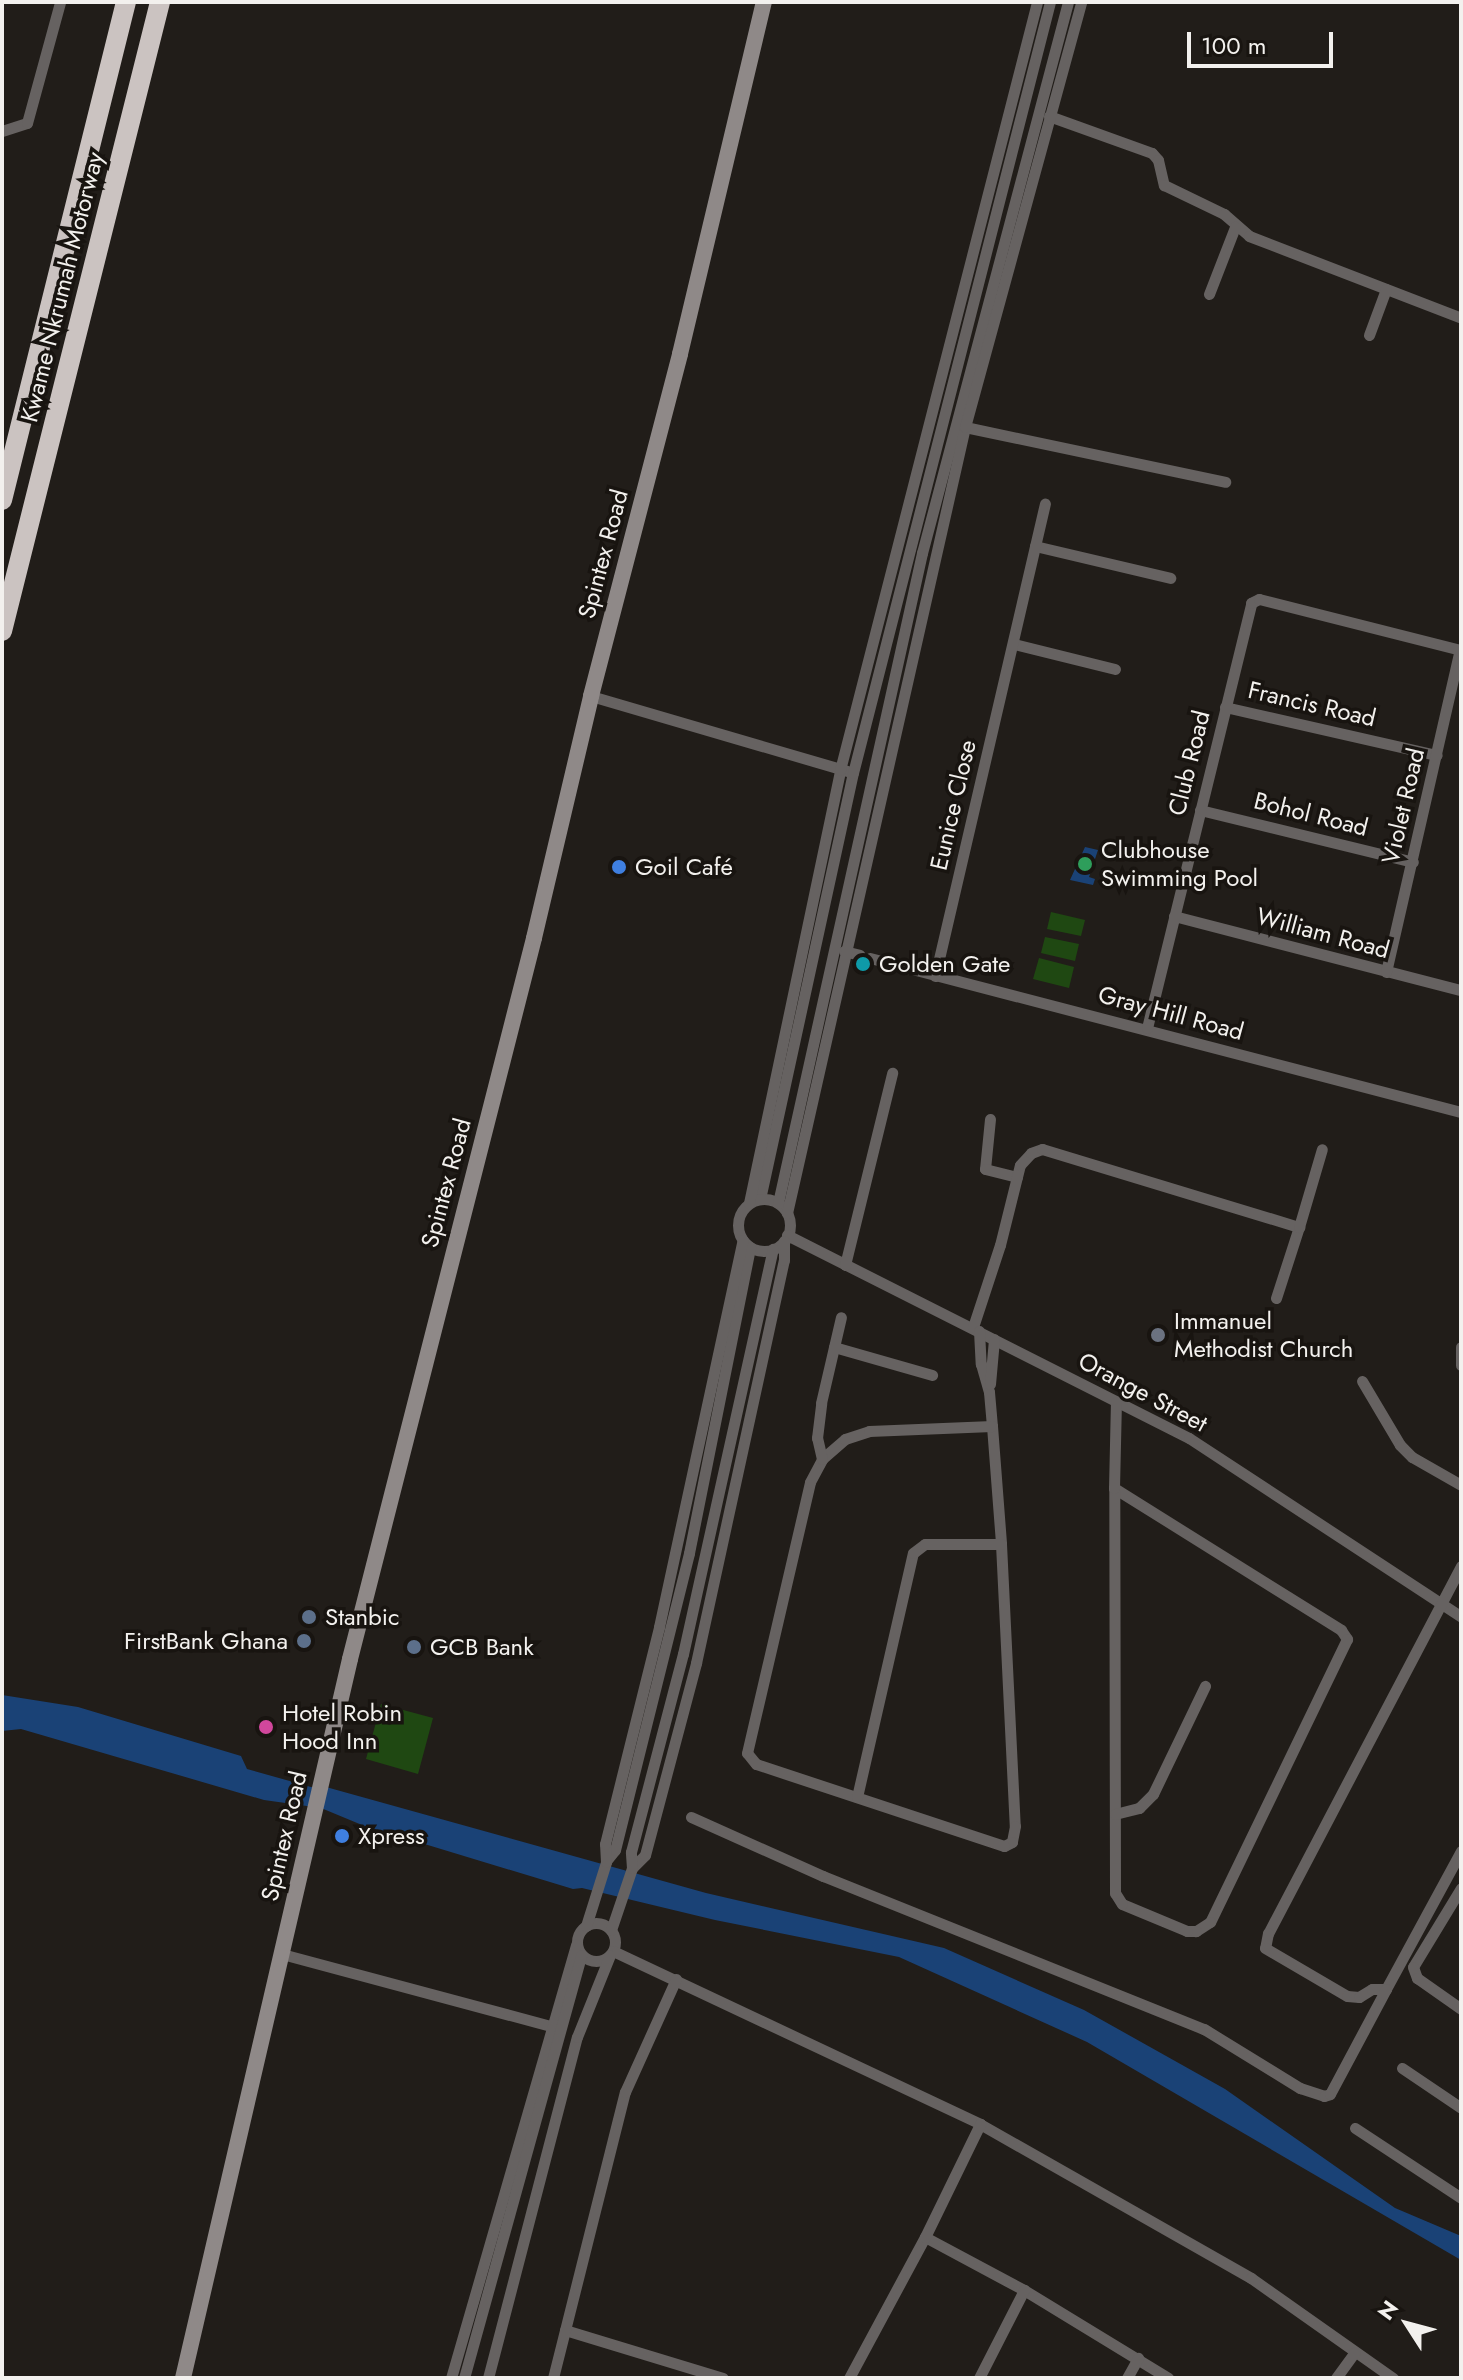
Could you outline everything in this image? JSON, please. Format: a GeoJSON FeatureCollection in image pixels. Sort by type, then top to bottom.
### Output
{"type":"FeatureCollection","features":[{"type":"Feature","properties":{"kind":"highway","name":"Kwame Nkrumah Motorway"},"geometry":{"type":"LineString","coordinates":[[2,500],[126,2]]}},
{"type":"Feature","properties":{"kind":"highway","name":"Kwame Nkrumah Motorway"},"geometry":{"type":"LineString","coordinates":[[2,631],[160,2]]}},
{"type":"Feature","properties":{"kind":"main road","name":"Spintex Road"},"geometry":{"type":"LineString","coordinates":[[183,2378],[320,1784],[534,938],[591,696],[680,354],[764,2]]}},
{"type":"Feature","properties":{"kind":"street"},"geometry":{"type":"LineString","coordinates":[[2,131],[27,123],[60,2]]}},
{"type":"Feature","properties":{"kind":"street"},"geometry":{"type":"LineString","coordinates":[[755,1201],[840,770],[1037,2]]}},
{"type":"Feature","properties":{"kind":"street"},"geometry":{"type":"LineString","coordinates":[[464,2378],[579,1950],[578,1934],[586,1926],[606,1862],[605,1844],[659,1627],[746,1243],[739,1217],[755,1201],[853,773],[1050,2]]}},
{"type":"Feature","properties":{"kind":"street"},"geometry":{"type":"LineString","coordinates":[[778,1203],[922,553],[1068,2]]}},
{"type":"Feature","properties":{"kind":"street"},"geometry":{"type":"LineString","coordinates":[[632,1868],[645,1855],[696,1663],[784,1260],[787,1213],[844,951],[965,427],[1081,2]]}},
{"type":"Feature","properties":{"kind":"street"},"geometry":{"type":"LineString","coordinates":[[1049,116],[1152,153],[1158,160],[1164,185],[1224,214],[1235,227],[1461,318]]}},
{"type":"Feature","properties":{"kind":"street"},"geometry":{"type":"LineString","coordinates":[[1209,294],[1235,227]]}},
{"type":"Feature","properties":{"kind":"street"},"geometry":{"type":"LineString","coordinates":[[1369,335],[1386,289]]}},
{"type":"Feature","properties":{"kind":"street"},"geometry":{"type":"LineString","coordinates":[[965,427],[1225,482]]}},
{"type":"Feature","properties":{"kind":"street","name":"Eunice Close"},"geometry":{"type":"LineString","coordinates":[[935,976],[1045,504]]}},
{"type":"Feature","properties":{"kind":"street"},"geometry":{"type":"LineString","coordinates":[[1035,546],[1170,578]]}},
{"type":"Feature","properties":{"kind":"street","name":"Club Road"},"geometry":{"type":"LineString","coordinates":[[1147,1028],[1251,603],[1259,599],[1461,650]]}},
{"type":"Feature","properties":{"kind":"street"},"geometry":{"type":"LineString","coordinates":[[1014,644],[1115,669]]}},
{"type":"Feature","properties":{"kind":"street","name":"Violet Road"},"geometry":{"type":"LineString","coordinates":[[1386,972],[1461,650]]}},
{"type":"Feature","properties":{"kind":"street"},"geometry":{"type":"LineString","coordinates":[[591,696],[870,777]]}},
{"type":"Feature","properties":{"kind":"street","name":"Francis Road"},"geometry":{"type":"LineString","coordinates":[[1225,707],[1437,755]]}},
{"type":"Feature","properties":{"kind":"street","name":"Bohol Road"},"geometry":{"type":"LineString","coordinates":[[1200,810],[1413,862]]}},
{"type":"Feature","properties":{"kind":"street","name":"William Road"},"geometry":{"type":"LineString","coordinates":[[1174,916],[1461,990]]}},
{"type":"Feature","properties":{"kind":"street","name":"Gray Hill Road"},"geometry":{"type":"LineString","coordinates":[[844,951],[1461,1112]]}},
{"type":"Feature","properties":{"kind":"street"},"geometry":{"type":"LineString","coordinates":[[845,1265],[892,1073]]}},
{"type":"Feature","properties":{"kind":"street"},"geometry":{"type":"LineString","coordinates":[[990,1119],[985,1169],[1017,1177]]}},
{"type":"Feature","properties":{"kind":"street"},"geometry":{"type":"LineString","coordinates":[[989,1392],[976,1329],[1020,1165],[1031,1153],[1042,1149],[1299,1227]]}},
{"type":"Feature","properties":{"kind":"street"},"geometry":{"type":"LineString","coordinates":[[1276,1298],[1322,1149]]}},
{"type":"Feature","properties":{"kind":"street"},"geometry":{"type":"LineString","coordinates":[[755,1201],[778,1203],[787,1213]]}},
{"type":"Feature","properties":{"kind":"street"},"geometry":{"type":"LineString","coordinates":[[611,1930],[632,1868],[631,1852],[683,1654],[773,1249],[786,1238]]}},
{"type":"Feature","properties":{"kind":"street","name":"Orange Street"},"geometry":{"type":"LineString","coordinates":[[786,1238],[976,1329],[1189,1438],[1461,1617]]}},
{"type":"Feature","properties":{"kind":"street"},"geometry":{"type":"LineString","coordinates":[[746,1243],[773,1249]]}},
{"type":"Feature","properties":{"kind":"street"},"geometry":{"type":"LineString","coordinates":[[822,1459],[817,1438],[841,1317]]}},
{"type":"Feature","properties":{"kind":"street"},"geometry":{"type":"LineString","coordinates":[[992,1426],[869,1431],[845,1439],[822,1459],[810,1482],[747,1753],[756,1764],[995,1845],[1012,1842],[1015,1826],[1001,1544],[992,1426],[989,1392],[994,1339]]}},
{"type":"Feature","properties":{"kind":"street"},"geometry":{"type":"LineString","coordinates":[[834,1347],[932,1375]]}},
{"type":"Feature","properties":{"kind":"street"},"geometry":{"type":"LineString","coordinates":[[1461,1347],[1461,1365]]}},
{"type":"Feature","properties":{"kind":"street"},"geometry":{"type":"LineString","coordinates":[[1362,1381],[1400,1445],[1412,1457],[1461,1485]]}},
{"type":"Feature","properties":{"kind":"street"},"geometry":{"type":"LineString","coordinates":[[1114,1488],[1341,1630],[1347,1639],[1204,1929],[1187,1931],[1118,1899],[1113,1881],[1115,1814],[1114,1488],[1116,1402]]}},
{"type":"Feature","properties":{"kind":"street"},"geometry":{"type":"LineString","coordinates":[[857,1797],[913,1553],[925,1544],[1001,1544]]}},
{"type":"Feature","properties":{"kind":"street"},"geometry":{"type":"LineString","coordinates":[[1386,1989],[1372,1989],[1359,1997],[1347,1996],[1265,1948],[1275,1919],[1461,1566]]}},
{"type":"Feature","properties":{"kind":"street"},"geometry":{"type":"LineString","coordinates":[[1115,1814],[1139,1808],[1153,1794],[1205,1686]]}},
{"type":"Feature","properties":{"kind":"street"},"geometry":{"type":"LineString","coordinates":[[691,1817],[823,1876],[1204,2029],[1300,2088],[1324,2096],[1330,2094],[1461,1851]]}},
{"type":"Feature","properties":{"kind":"street"},"geometry":{"type":"LineString","coordinates":[[1461,1888],[1413,1967],[1417,1978],[1461,2009]]}},
{"type":"Feature","properties":{"kind":"street"},"geometry":{"type":"LineString","coordinates":[[488,2378],[577,2037],[615,1940],[611,1930],[602,1924],[586,1926]]}},
{"type":"Feature","properties":{"kind":"street"},"geometry":{"type":"LineString","coordinates":[[579,1950],[599,1961],[611,1953]]}},
{"type":"Feature","properties":{"kind":"street"},"geometry":{"type":"LineString","coordinates":[[451,2378],[551,2026],[579,1950]]}},
{"type":"Feature","properties":{"kind":"street"},"geometry":{"type":"LineString","coordinates":[[611,1953],[676,1979],[980,2124],[1251,2278],[1393,2378]]}},
{"type":"Feature","properties":{"kind":"street"},"geometry":{"type":"LineString","coordinates":[[282,1954],[551,2026]]}},
{"type":"Feature","properties":{"kind":"street"},"geometry":{"type":"LineString","coordinates":[[553,2378],[625,2092],[676,1979]]}},
{"type":"Feature","properties":{"kind":"street"},"geometry":{"type":"LineString","coordinates":[[1402,2068],[1461,2108]]}},
{"type":"Feature","properties":{"kind":"street"},"geometry":{"type":"LineString","coordinates":[[849,2378],[925,2237],[980,2124]]}},
{"type":"Feature","properties":{"kind":"street"},"geometry":{"type":"LineString","coordinates":[[1355,2128],[1461,2198]]}},
{"type":"Feature","properties":{"kind":"street"},"geometry":{"type":"LineString","coordinates":[[925,2237],[1024,2290],[1168,2378]]}},
{"type":"Feature","properties":{"kind":"street"},"geometry":{"type":"LineString","coordinates":[[979,2378],[1024,2290]]}},
{"type":"Feature","properties":{"kind":"street"},"geometry":{"type":"LineString","coordinates":[[565,2330],[689,2372],[723,2378]]}},
{"type":"Feature","properties":{"kind":"street"},"geometry":{"type":"LineString","coordinates":[[1336,2378],[1355,2352]]}},
{"type":"Feature","properties":{"kind":"street"},"geometry":{"type":"LineString","coordinates":[[1127,2378],[1138,2358]]}},
{"type":"Feature","properties":{"kind":"green space"},"geometry":{"type":"Polygon","coordinates":[[[1051,912],[1085,920],[1081,936],[1047,929],[1051,912]]]}},
{"type":"Feature","properties":{"kind":"green space"},"geometry":{"type":"Polygon","coordinates":[[[1045,937],[1079,944],[1075,961],[1041,953],[1045,937]]]}},
{"type":"Feature","properties":{"kind":"green space"},"geometry":{"type":"Polygon","coordinates":[[[1039,958],[1074,967],[1069,988],[1033,979],[1039,958]]]}},
{"type":"Feature","properties":{"kind":"green space"},"geometry":{"type":"Polygon","coordinates":[[[381,1704],[433,1718],[418,1774],[366,1759],[381,1704]]]}},
{"type":"Feature","properties":{"kind":"water","name":"Clubhouse Swimming Pool"},"geometry":{"type":"Polygon","coordinates":[[[1085,847],[1098,850],[1089,877],[1095,879],[1093,885],[1070,880],[1085,847]]]}},
{"type":"Feature","properties":{"kind":"water"},"geometry":{"type":"Polygon","coordinates":[[[2,1695],[78,1707],[241,1756],[247,1769],[311,1787],[326,1787],[706,1893],[944,1948],[1084,2010],[1225,2089],[1395,2208],[1461,2236],[1461,2260],[1087,2042],[899,1957],[715,1920],[582,1888],[573,1889],[362,1825],[321,1808],[264,1800],[21,1729],[2,1731],[2,1695]]]}},
{"type":"Feature","properties":{"kind":"place","name":"Clubhouse Swimming Pool"},"geometry":{"type":"Point","coordinates":[1085,864]}},
{"type":"Feature","properties":{"kind":"place","name":"Goil Café"},"geometry":{"type":"Point","coordinates":[619,867]}},
{"type":"Feature","properties":{"kind":"place","name":"Golden Gate"},"geometry":{"type":"Point","coordinates":[863,964]}},
{"type":"Feature","properties":{"kind":"place","name":"Immanuel Methodist Church"},"geometry":{"type":"Point","coordinates":[1158,1335]}},
{"type":"Feature","properties":{"kind":"place","name":"Stanbic"},"geometry":{"type":"Point","coordinates":[309,1617]}},
{"type":"Feature","properties":{"kind":"place","name":"FirstBank Ghana"},"geometry":{"type":"Point","coordinates":[304,1641]}},
{"type":"Feature","properties":{"kind":"place","name":"GCB Bank"},"geometry":{"type":"Point","coordinates":[414,1647]}},
{"type":"Feature","properties":{"kind":"place","name":"Hotel Robin Hood Inn"},"geometry":{"type":"Point","coordinates":[266,1727]}},
{"type":"Feature","properties":{"kind":"place","name":"Xpress"},"geometry":{"type":"Point","coordinates":[342,1836]}}]}
